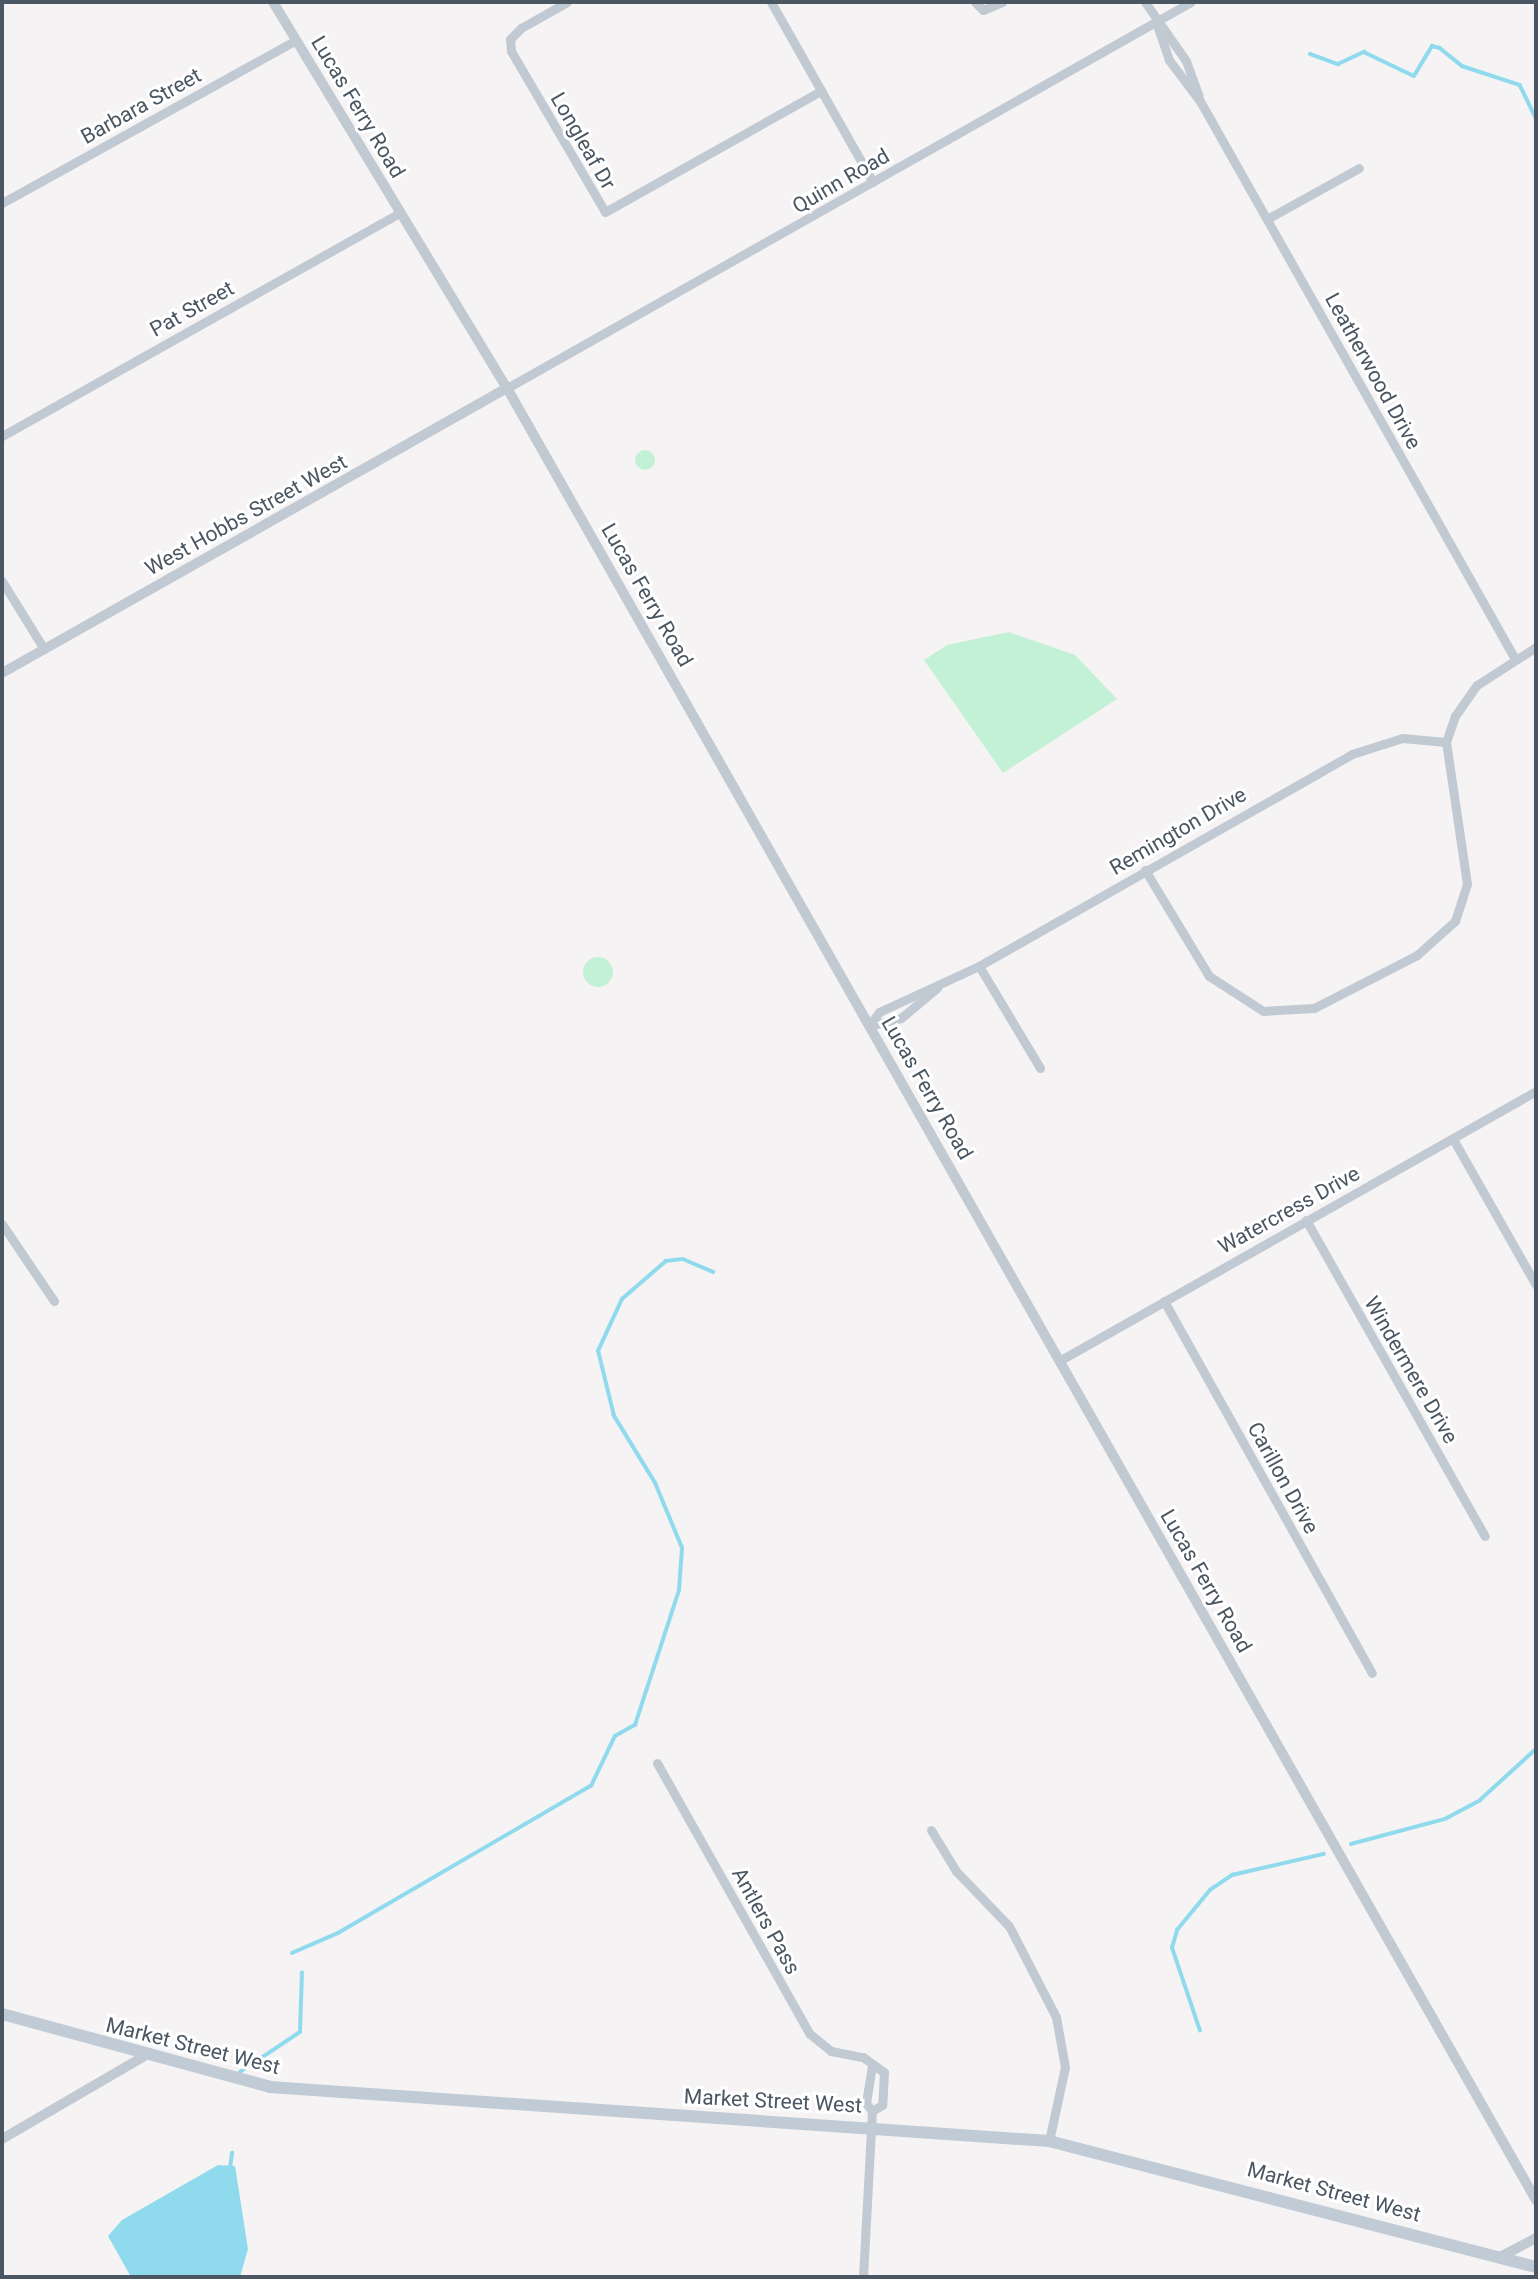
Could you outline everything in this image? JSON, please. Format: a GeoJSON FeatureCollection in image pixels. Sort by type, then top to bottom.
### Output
{"type":"FeatureCollection","features":[{"type":"Feature","properties":{"kind":"main road","name":"Market Street West"},"geometry":{"type":"LineString","coordinates":[[2,2014],[143,2057],[244,2083],[321,2093],[871,2126],[1049,2141],[1536,2267]]}},
{"type":"Feature","properties":{"kind":"street","name":"Lucas Ferry Road"},"geometry":{"type":"LineString","coordinates":[[273,2],[507,388],[1536,2200]]}},
{"type":"Feature","properties":{"kind":"street","name":"Longleaf Dr"},"geometry":{"type":"LineString","coordinates":[[567,2],[521,28],[510,39],[511,51],[605,212],[821,91]]}},
{"type":"Feature","properties":{"kind":"street"},"geometry":{"type":"LineString","coordinates":[[771,2],[873,182]]}},
{"type":"Feature","properties":{"kind":"street"},"geometry":{"type":"LineString","coordinates":[[975,2],[983,10],[1002,2]]}},
{"type":"Feature","properties":{"kind":"street","name":"Leatherwood Drive"},"geometry":{"type":"LineString","coordinates":[[1145,2],[1156,22],[1169,60],[1200,102],[1515,659]]}},
{"type":"Feature","properties":{"kind":"street","name":"Quinn Road"},"geometry":{"type":"LineString","coordinates":[[507,388],[1191,2]]}},
{"type":"Feature","properties":{"kind":"street","name":"Barbara Street"},"geometry":{"type":"LineString","coordinates":[[2,203],[296,40]]}},
{"type":"Feature","properties":{"kind":"street"},"geometry":{"type":"LineString","coordinates":[[1267,219],[1359,168]]}},
{"type":"Feature","properties":{"kind":"street","name":"Pat Street"},"geometry":{"type":"LineString","coordinates":[[2,436],[399,213]]}},
{"type":"Feature","properties":{"kind":"street","name":"West Hobbs Street West"},"geometry":{"type":"LineString","coordinates":[[2,673],[507,388]]}},
{"type":"Feature","properties":{"kind":"street"},"geometry":{"type":"LineString","coordinates":[[2,580],[44,649]]}},
{"type":"Feature","properties":{"kind":"street"},"geometry":{"type":"LineString","coordinates":[[1145,870],[1209,976],[1239,1001],[1289,1013],[1338,998],[1438,940],[1461,909],[1468,870],[1446,742],[1477,685],[1536,647]]}},
{"type":"Feature","properties":{"kind":"street","name":"Remington Drive"},"geometry":{"type":"LineString","coordinates":[[869,1026],[879,1012],[979,966],[1145,870],[1376,743],[1415,738],[1446,742]]}},
{"type":"Feature","properties":{"kind":"street"},"geometry":{"type":"LineString","coordinates":[[979,966],[1040,1068]]}},
{"type":"Feature","properties":{"kind":"street","name":"Remington Drive"},"geometry":{"type":"LineString","coordinates":[[869,1026],[901,1017],[938,987]]}},
{"type":"Feature","properties":{"kind":"street","name":"Watercress Drive"},"geometry":{"type":"LineString","coordinates":[[1059,1361],[1536,1091]]}},
{"type":"Feature","properties":{"kind":"street"},"geometry":{"type":"LineString","coordinates":[[1453,1139],[1536,1285]]}},
{"type":"Feature","properties":{"kind":"street","name":"Windermere Drive"},"geometry":{"type":"LineString","coordinates":[[1306,1220],[1485,1536]]}},
{"type":"Feature","properties":{"kind":"street"},"geometry":{"type":"LineString","coordinates":[[2,1224],[54,1301]]}},
{"type":"Feature","properties":{"kind":"street","name":"Carillon Drive"},"geometry":{"type":"LineString","coordinates":[[1164,1301],[1372,1673]]}},
{"type":"Feature","properties":{"kind":"street","name":"Antlers Pass"},"geometry":{"type":"LineString","coordinates":[[657,1763],[810,2034],[831,2051],[873,2064]]}},
{"type":"Feature","properties":{"kind":"street"},"geometry":{"type":"LineString","coordinates":[[931,1830],[956,1871],[1009,1926],[1056,2017],[1065,2067],[1049,2141]]}},
{"type":"Feature","properties":{"kind":"street"},"geometry":{"type":"LineString","coordinates":[[2,2139],[143,2057]]}},
{"type":"Feature","properties":{"kind":"street"},"geometry":{"type":"LineString","coordinates":[[863,2277],[872,2111],[866,2103],[873,2064],[884,2072],[882,2105],[872,2111]]}},
{"type":"Feature","properties":{"kind":"street"},"geometry":{"type":"LineString","coordinates":[[1500,2258],[1536,2238]]}},
{"type":"Feature","properties":{"kind":"green space"},"geometry":{"type":"Polygon","coordinates":[[[641,450],[649,450],[655,460],[649,470],[641,470],[635,464],[635,456],[641,450]]]}},
{"type":"Feature","properties":{"kind":"green space"},"geometry":{"type":"Polygon","coordinates":[[[1009,632],[1075,655],[1117,699],[1003,773],[924,660],[947,645],[1009,632]]]}},
{"type":"Feature","properties":{"kind":"green space"},"geometry":{"type":"Polygon","coordinates":[[[598,957],[609,961],[613,972],[609,983],[598,987],[587,983],[583,972],[587,961],[598,957]]]}},
{"type":"Feature","properties":{"kind":"water"},"geometry":{"type":"Polygon","coordinates":[[[218,2165],[235,2166],[248,2249],[240,2277],[131,2277],[108,2236],[122,2220],[218,2165]]]}},
{"type":"Feature","properties":{"kind":"waterway"},"geometry":{"type":"LineString","coordinates":[[1310,54],[1338,64],[1364,52],[1414,76],[1432,46],[1440,48],[1462,66],[1520,85],[1536,118]]}},
{"type":"Feature","properties":{"kind":"waterway"},"geometry":{"type":"LineString","coordinates":[[292,1953],[338,1933],[591,1786],[615,1736],[635,1725],[679,1590],[682,1548],[655,1483],[614,1416],[598,1351],[622,1299],[666,1261],[683,1259],[713,1272]]}},
{"type":"Feature","properties":{"kind":"waterway"},"geometry":{"type":"LineString","coordinates":[[1351,1844],[1445,1819],[1480,1800],[1536,1749]]}},
{"type":"Feature","properties":{"kind":"waterway"},"geometry":{"type":"LineString","coordinates":[[1200,2031],[1172,1948],[1177,1930],[1210,1890],[1232,1875],[1324,1854]]}},
{"type":"Feature","properties":{"kind":"waterway"},"geometry":{"type":"LineString","coordinates":[[240,2072],[300,2032],[302,1973]]}},
{"type":"Feature","properties":{"kind":"waterway"},"geometry":{"type":"LineString","coordinates":[[230,2168],[232,2153]]}}]}
